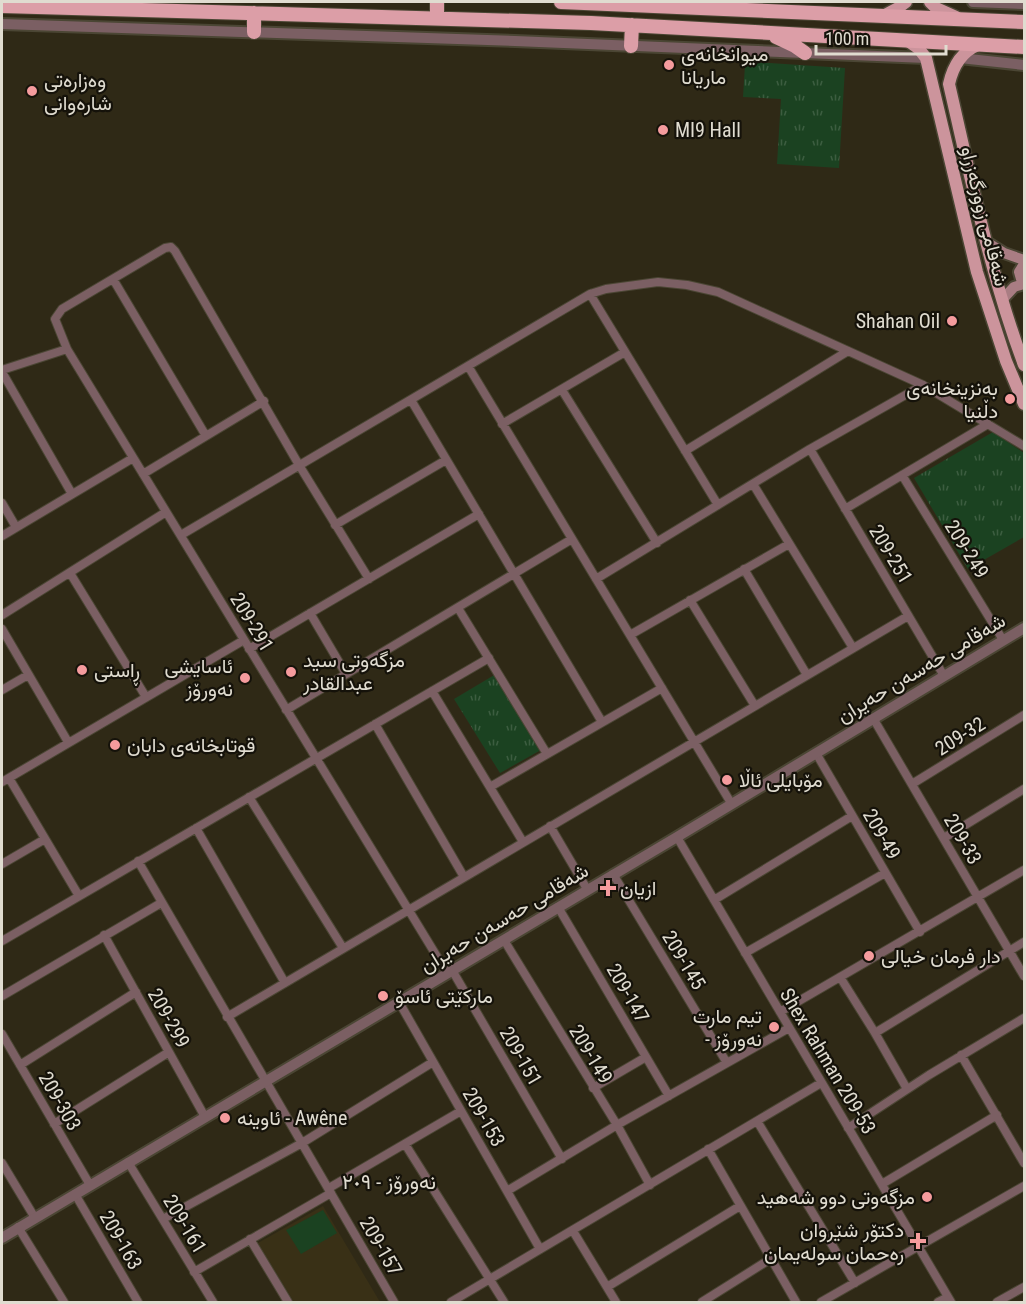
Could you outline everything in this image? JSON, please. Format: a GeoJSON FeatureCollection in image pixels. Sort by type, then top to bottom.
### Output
{"type":"FeatureCollection","features":[{"type":"Feature","properties":{"kind":"highway"},"geometry":{"type":"LineString","coordinates":[[437,2],[438,18]]}},
{"type":"Feature","properties":{"kind":"highway"},"geometry":{"type":"LineString","coordinates":[[561,2],[1024,22]]}},
{"type":"Feature","properties":{"kind":"highway"},"geometry":{"type":"LineString","coordinates":[[767,11],[779,2]]}},
{"type":"Feature","properties":{"kind":"highway"},"geometry":{"type":"LineString","coordinates":[[2,6],[632,25],[1024,47]]}},
{"type":"Feature","properties":{"kind":"highway"},"geometry":{"type":"LineString","coordinates":[[254,13],[254,32]]}},
{"type":"Feature","properties":{"kind":"highway"},"geometry":{"type":"LineString","coordinates":[[631,46],[632,25]]}},
{"type":"Feature","properties":{"kind":"highway"},"geometry":{"type":"LineString","coordinates":[[763,33],[785,40],[805,53]]}},
{"type":"Feature","properties":{"kind":"main road"},"geometry":{"type":"LineString","coordinates":[[883,16],[898,9],[906,2]]}},
{"type":"Feature","properties":{"kind":"main road"},"geometry":{"type":"LineString","coordinates":[[930,2],[936,8],[960,19]]}},
{"type":"Feature","properties":{"kind":"main road","name":"شەقامی زوورگەزراو"},"geometry":{"type":"LineString","coordinates":[[909,41],[926,58],[977,272],[1006,361],[1024,404]]}},
{"type":"Feature","properties":{"kind":"main road"},"geometry":{"type":"LineString","coordinates":[[949,84],[951,73],[960,58],[968,50],[978,45]]}},
{"type":"Feature","properties":{"kind":"main road"},"geometry":{"type":"LineString","coordinates":[[931,74],[934,67],[940,67],[949,84]]}},
{"type":"Feature","properties":{"kind":"main road","name":"شەقامی زوورگەزراو"},"geometry":{"type":"LineString","coordinates":[[949,84],[985,241],[1024,365]]}},
{"type":"Feature","properties":{"kind":"main road"},"geometry":{"type":"LineString","coordinates":[[985,241],[1024,262],[1019,272],[1024,283],[1014,287],[1002,300]]}},
{"type":"Feature","properties":{"kind":"street"},"geometry":{"type":"LineString","coordinates":[[973,2],[1024,4]]}},
{"type":"Feature","properties":{"kind":"street"},"geometry":{"type":"LineString","coordinates":[[2,24],[926,58]]}},
{"type":"Feature","properties":{"kind":"street"},"geometry":{"type":"LineString","coordinates":[[960,58],[1024,65]]}},
{"type":"Feature","properties":{"kind":"street"},"geometry":{"type":"LineString","coordinates":[[206,436],[113,279],[165,248],[171,247],[175,251],[369,579]]}},
{"type":"Feature","properties":{"kind":"street","name":"209-291"},"geometry":{"type":"LineString","coordinates":[[113,279],[62,309],[55,319],[67,349],[408,910],[449,972]]}},
{"type":"Feature","properties":{"kind":"street"},"geometry":{"type":"LineString","coordinates":[[181,535],[590,294],[606,289],[658,282],[718,292],[923,385],[1024,446]]}},
{"type":"Feature","properties":{"kind":"street"},"geometry":{"type":"LineString","coordinates":[[590,294],[718,505]]}},
{"type":"Feature","properties":{"kind":"street"},"geometry":{"type":"LineString","coordinates":[[67,349],[2,371],[72,494]]}},
{"type":"Feature","properties":{"kind":"street"},"geometry":{"type":"LineString","coordinates":[[685,451],[848,351]]}},
{"type":"Feature","properties":{"kind":"street"},"geometry":{"type":"LineString","coordinates":[[502,424],[625,352]]}},
{"type":"Feature","properties":{"kind":"street"},"geometry":{"type":"LineString","coordinates":[[468,366],[731,803]]}},
{"type":"Feature","properties":{"kind":"street"},"geometry":{"type":"LineString","coordinates":[[596,579],[810,449],[923,385]]}},
{"type":"Feature","properties":{"kind":"street"},"geometry":{"type":"LineString","coordinates":[[562,390],[657,543]]}},
{"type":"Feature","properties":{"kind":"street"},"geometry":{"type":"LineString","coordinates":[[411,400],[602,722]]}},
{"type":"Feature","properties":{"kind":"street"},"geometry":{"type":"LineString","coordinates":[[143,474],[264,401]]}},
{"type":"Feature","properties":{"kind":"street"},"geometry":{"type":"LineString","coordinates":[[845,509],[988,424]]}},
{"type":"Feature","properties":{"kind":"street","name":"209-251"},"geometry":{"type":"LineString","coordinates":[[810,449],[944,676]]}},
{"type":"Feature","properties":{"kind":"street"},"geometry":{"type":"LineString","coordinates":[[2,536],[133,458]]}},
{"type":"Feature","properties":{"kind":"street"},"geometry":{"type":"LineString","coordinates":[[335,525],[446,460]]}},
{"type":"Feature","properties":{"kind":"street","name":"209-249"},"geometry":{"type":"LineString","coordinates":[[902,475],[1003,640]]}},
{"type":"Feature","properties":{"kind":"street"},"geometry":{"type":"LineString","coordinates":[[753,484],[854,648]]}},
{"type":"Feature","properties":{"kind":"street"},"geometry":{"type":"LineString","coordinates":[[2,503],[16,527]]}},
{"type":"Feature","properties":{"kind":"street"},"geometry":{"type":"LineString","coordinates":[[2,615],[166,512]]}},
{"type":"Feature","properties":{"kind":"street"},"geometry":{"type":"LineString","coordinates":[[249,649],[479,514]]}},
{"type":"Feature","properties":{"kind":"street"},"geometry":{"type":"LineString","coordinates":[[286,710],[572,539]]}},
{"type":"Feature","properties":{"kind":"street"},"geometry":{"type":"LineString","coordinates":[[630,635],[789,544]]}},
{"type":"Feature","properties":{"kind":"street"},"geometry":{"type":"LineString","coordinates":[[744,569],[807,675]]}},
{"type":"Feature","properties":{"kind":"street"},"geometry":{"type":"LineString","coordinates":[[70,573],[146,697]]}},
{"type":"Feature","properties":{"kind":"street"},"geometry":{"type":"LineString","coordinates":[[690,600],[755,706]]}},
{"type":"Feature","properties":{"kind":"street"},"geometry":{"type":"LineString","coordinates":[[458,608],[547,754]]}},
{"type":"Feature","properties":{"kind":"street"},"geometry":{"type":"LineString","coordinates":[[310,614],[346,674]]}},
{"type":"Feature","properties":{"kind":"street"},"geometry":{"type":"LineString","coordinates":[[227,1017],[908,616]]}},
{"type":"Feature","properties":{"kind":"street","name":"شەقامی حەسەن حەیران"},"geometry":{"type":"LineString","coordinates":[[2,1238],[1024,628]]}},
{"type":"Feature","properties":{"kind":"street"},"geometry":{"type":"LineString","coordinates":[[2,629],[68,742]]}},
{"type":"Feature","properties":{"kind":"street"},"geometry":{"type":"LineString","coordinates":[[79,896],[45,839],[5,780],[244,640]]}},
{"type":"Feature","properties":{"kind":"street"},"geometry":{"type":"LineString","coordinates":[[2,940],[489,658]]}},
{"type":"Feature","properties":{"kind":"street"},"geometry":{"type":"LineString","coordinates":[[2,690],[28,675]]}},
{"type":"Feature","properties":{"kind":"street"},"geometry":{"type":"LineString","coordinates":[[490,787],[662,688]]}},
{"type":"Feature","properties":{"kind":"street"},"geometry":{"type":"LineString","coordinates":[[432,691],[524,842]]}},
{"type":"Feature","properties":{"kind":"street","name":"209-32"},"geometry":{"type":"LineString","coordinates":[[912,784],[1024,715]]}},
{"type":"Feature","properties":{"kind":"street","name":"209-33"},"geometry":{"type":"LineString","coordinates":[[873,718],[1024,976]]}},
{"type":"Feature","properties":{"kind":"street"},"geometry":{"type":"LineString","coordinates":[[375,724],[464,877]]}},
{"type":"Feature","properties":{"kind":"street","name":"209-49"},"geometry":{"type":"LineString","coordinates":[[816,753],[920,932]]}},
{"type":"Feature","properties":{"kind":"street"},"geometry":{"type":"LineString","coordinates":[[944,838],[1024,789]]}},
{"type":"Feature","properties":{"kind":"street"},"geometry":{"type":"LineString","coordinates":[[249,797],[343,948]]}},
{"type":"Feature","properties":{"kind":"street"},"geometry":{"type":"LineString","coordinates":[[714,900],[852,816]]}},
{"type":"Feature","properties":{"kind":"street"},"geometry":{"type":"LineString","coordinates":[[550,826],[587,889]]}},
{"type":"Feature","properties":{"kind":"street"},"geometry":{"type":"LineString","coordinates":[[196,828],[285,983]]}},
{"type":"Feature","properties":{"kind":"street","name":"Shex Rahman 209-53"},"geometry":{"type":"LineString","coordinates":[[677,837],[949,1300]]}},
{"type":"Feature","properties":{"kind":"street"},"geometry":{"type":"LineString","coordinates":[[2,864],[45,839]]}},
{"type":"Feature","properties":{"kind":"street","name":"209-157"},"geometry":{"type":"LineString","coordinates":[[138,861],[394,1302]]}},
{"type":"Feature","properties":{"kind":"street"},"geometry":{"type":"LineString","coordinates":[[780,1012],[1024,870]]}},
{"type":"Feature","properties":{"kind":"street"},"geometry":{"type":"LineString","coordinates":[[745,953],[885,873]]}},
{"type":"Feature","properties":{"kind":"street","name":"209-145"},"geometry":{"type":"LineString","coordinates":[[613,874],[728,1063]]}},
{"type":"Feature","properties":{"kind":"street"},"geometry":{"type":"LineString","coordinates":[[2,996],[161,903]]}},
{"type":"Feature","properties":{"kind":"street","name":"209-147"},"geometry":{"type":"LineString","coordinates":[[558,907],[669,1096]]}},
{"type":"Feature","properties":{"kind":"street","name":"209-299"},"geometry":{"type":"LineString","coordinates":[[104,935],[205,1117]]}},
{"type":"Feature","properties":{"kind":"street","name":"209-149"},"geometry":{"type":"LineString","coordinates":[[504,940],[650,1185]]}},
{"type":"Feature","properties":{"kind":"street"},"geometry":{"type":"LineString","coordinates":[[875,1033],[1024,942]]}},
{"type":"Feature","properties":{"kind":"street","name":"209-151"},"geometry":{"type":"LineString","coordinates":[[449,972],[562,1159]]}},
{"type":"Feature","properties":{"kind":"street"},"geometry":{"type":"LineString","coordinates":[[840,976],[907,1089]]}},
{"type":"Feature","properties":{"kind":"street"},"geometry":{"type":"LineString","coordinates":[[20,1065],[135,992]]}},
{"type":"Feature","properties":{"kind":"street","name":"209-153"},"geometry":{"type":"LineString","coordinates":[[399,1002],[540,1249]]}},
{"type":"Feature","properties":{"kind":"street"},"geometry":{"type":"LineString","coordinates":[[848,1128],[961,1055],[1024,1018]]}},
{"type":"Feature","properties":{"kind":"street"},"geometry":{"type":"LineString","coordinates":[[507,1191],[616,1125],[789,1028]]}},
{"type":"Feature","properties":{"kind":"street","name":"209-303"},"geometry":{"type":"LineString","coordinates":[[2,1034],[90,1185]]}},
{"type":"Feature","properties":{"kind":"street"},"geometry":{"type":"LineString","coordinates":[[54,1124],[169,1052]]}},
{"type":"Feature","properties":{"kind":"street"},"geometry":{"type":"LineString","coordinates":[[961,1055],[1024,1163]]}},
{"type":"Feature","properties":{"kind":"street"},"geometry":{"type":"LineString","coordinates":[[593,1088],[646,1057]]}},
{"type":"Feature","properties":{"kind":"street"},"geometry":{"type":"LineString","coordinates":[[163,1220],[302,1143],[433,1062]]}},
{"type":"Feature","properties":{"kind":"street"},"geometry":{"type":"LineString","coordinates":[[451,1302],[821,1083]]}},
{"type":"Feature","properties":{"kind":"street"},"geometry":{"type":"LineString","coordinates":[[194,1272],[461,1111]]}},
{"type":"Feature","properties":{"kind":"street"},"geometry":{"type":"LineString","coordinates":[[882,1184],[997,1115]]}},
{"type":"Feature","properties":{"kind":"street"},"geometry":{"type":"LineString","coordinates":[[757,1121],[855,1283]]}},
{"type":"Feature","properties":{"kind":"street"},"geometry":{"type":"LineString","coordinates":[[405,1144],[504,1302]]}},
{"type":"Feature","properties":{"kind":"street"},"geometry":{"type":"LineString","coordinates":[[708,1149],[796,1302]]}},
{"type":"Feature","properties":{"kind":"street","name":"209-161"},"geometry":{"type":"LineString","coordinates":[[128,1162],[213,1302]]}},
{"type":"Feature","properties":{"kind":"street"},"geometry":{"type":"LineString","coordinates":[[2,1163],[35,1218]]}},
{"type":"Feature","properties":{"kind":"street"},"geometry":{"type":"LineString","coordinates":[[821,1302],[1024,1186]]}},
{"type":"Feature","properties":{"kind":"street","name":"209-163"},"geometry":{"type":"LineString","coordinates":[[75,1194],[138,1302]]}},
{"type":"Feature","properties":{"kind":"street"},"geometry":{"type":"LineString","coordinates":[[607,1287],[740,1206]]}},
{"type":"Feature","properties":{"kind":"street"},"geometry":{"type":"LineString","coordinates":[[18,1227],[64,1302]]}},
{"type":"Feature","properties":{"kind":"street"},"geometry":{"type":"LineString","coordinates":[[573,1231],[607,1287],[613,1302]]}},
{"type":"Feature","properties":{"kind":"street"},"geometry":{"type":"LineString","coordinates":[[250,1239],[288,1302]]}},
{"type":"Feature","properties":{"kind":"street"},"geometry":{"type":"LineString","coordinates":[[702,1302],[772,1258]]}},
{"type":"Feature","properties":{"kind":"street"},"geometry":{"type":"LineString","coordinates":[[997,1302],[1024,1287]]}},
{"type":"Feature","properties":{"kind":"street"},"geometry":{"type":"LineString","coordinates":[[938,1302],[949,1300]]}},
{"type":"Feature","properties":{"kind":"shaded area"},"geometry":{"type":"Polygon","coordinates":[[[323,1206],[380,1302],[294,1302],[258,1243],[323,1206]]]}},
{"type":"Feature","properties":{"kind":"green space"},"geometry":{"type":"Polygon","coordinates":[[[754,62],[845,68],[839,168],[777,164],[781,99],[743,97],[745,65],[754,66],[754,62]]]}},
{"type":"Feature","properties":{"kind":"green space"},"geometry":{"type":"Polygon","coordinates":[[[993,432],[1024,453],[1024,537],[968,569],[914,478],[993,432]]]}},
{"type":"Feature","properties":{"kind":"green space"},"geometry":{"type":"Polygon","coordinates":[[[496,674],[541,750],[500,773],[454,699],[496,674]]]}},
{"type":"Feature","properties":{"kind":"green space"},"geometry":{"type":"Polygon","coordinates":[[[323,1210],[337,1233],[301,1254],[286,1230],[323,1210]]]}},
{"type":"Feature","properties":{"kind":"place","name":"میوانخانەی ماریانا"},"geometry":{"type":"Point","coordinates":[669,65]}},
{"type":"Feature","properties":{"kind":"place","name":"وەزارەتی شارەوانی"},"geometry":{"type":"Point","coordinates":[32,91]}},
{"type":"Feature","properties":{"kind":"place","name":"MI9 Hall"},"geometry":{"type":"Point","coordinates":[663,130]}},
{"type":"Feature","properties":{"kind":"place","name":"Shahan Oil"},"geometry":{"type":"Point","coordinates":[952,321]}},
{"type":"Feature","properties":{"kind":"place","name":"بەنزینخانەی دڵنیا"},"geometry":{"type":"Point","coordinates":[1010,399]}},
{"type":"Feature","properties":{"kind":"place","name":"ڕاستی"},"geometry":{"type":"Point","coordinates":[82,670]}},
{"type":"Feature","properties":{"kind":"place","name":"مزگەوتی سید عبدالقادر"},"geometry":{"type":"Point","coordinates":[291,672]}},
{"type":"Feature","properties":{"kind":"place","name":"ئاسایشی نەورۆز"},"geometry":{"type":"Point","coordinates":[245,678]}},
{"type":"Feature","properties":{"kind":"place","name":"قوتابخانەی دابان"},"geometry":{"type":"Point","coordinates":[115,745]}},
{"type":"Feature","properties":{"kind":"place","name":"مۆبایلی ئاڵا"},"geometry":{"type":"Point","coordinates":[727,780]}},
{"type":"Feature","properties":{"kind":"place","name":"ازيان"},"geometry":{"type":"Point","coordinates":[608,888]}},
{"type":"Feature","properties":{"kind":"place","name":"دار فرمان خیالی"},"geometry":{"type":"Point","coordinates":[869,956]}},
{"type":"Feature","properties":{"kind":"place","name":"مارکێتی ئاسۆ"},"geometry":{"type":"Point","coordinates":[383,996]}},
{"type":"Feature","properties":{"kind":"place","name":"تیم مارت - نەورۆز"},"geometry":{"type":"Point","coordinates":[774,1027]}},
{"type":"Feature","properties":{"kind":"place","name":"ئاوینە - Awêne"},"geometry":{"type":"Point","coordinates":[225,1118]}},
{"type":"Feature","properties":{"kind":"place","name":"مزگەوتی دوو شەهید"},"geometry":{"type":"Point","coordinates":[927,1197]}},
{"type":"Feature","properties":{"kind":"place","name":"دکتۆر شێروان رەحمان سولەیمان"},"geometry":{"type":"Point","coordinates":[918,1241]}},
{"type":"Feature","properties":{"kind":"district","name":"نەورۆز - ٢٠٩"},"geometry":{"type":"Point","coordinates":[389,1182]}}]}
